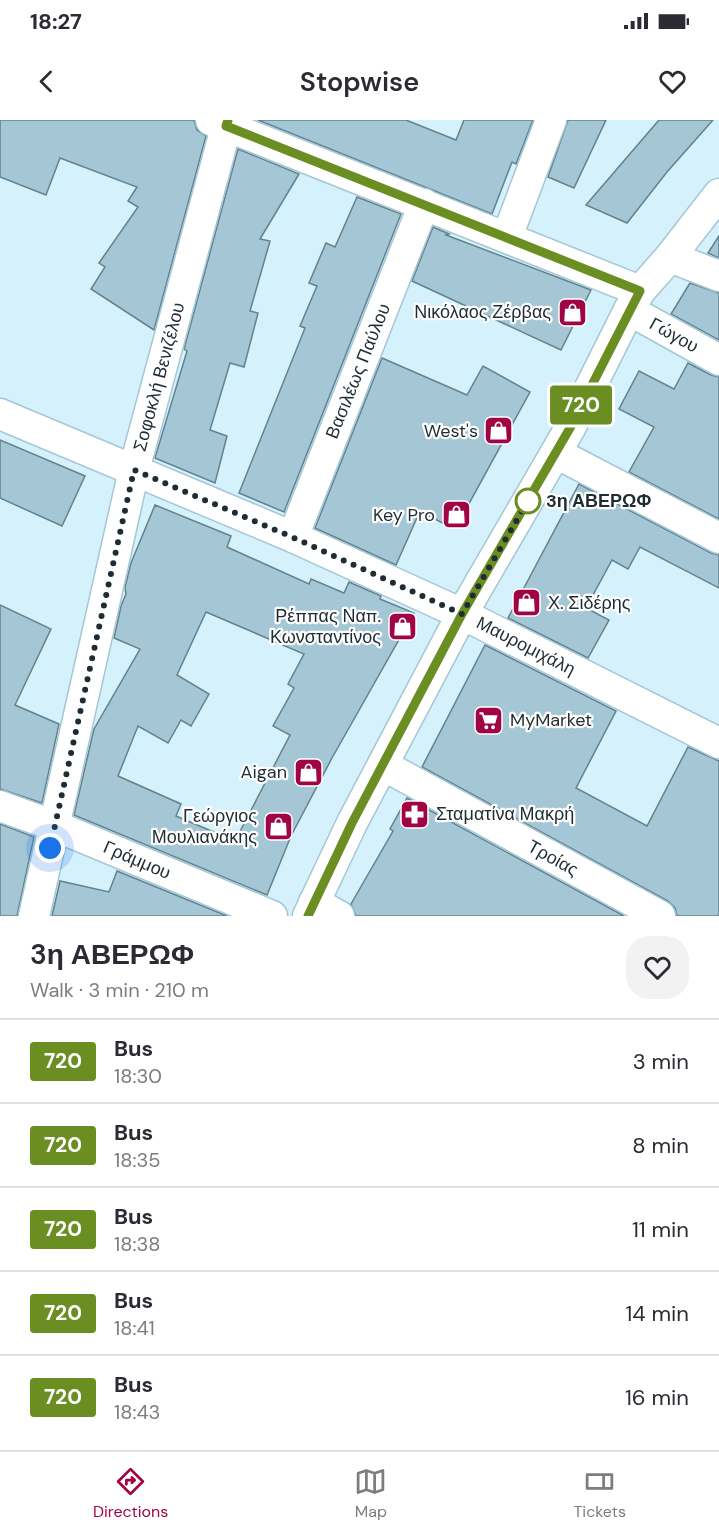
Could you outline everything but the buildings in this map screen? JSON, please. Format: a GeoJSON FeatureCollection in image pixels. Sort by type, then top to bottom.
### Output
{"type":"FeatureCollection","features":[{"type":"Feature","properties":{"kind":"street"},"geometry":{"type":"LineString","coordinates":[[507,237],[551,120]]}},
{"type":"Feature","properties":{"kind":"street","name":"Γώγου"},"geometry":{"type":"LineString","coordinates":[[222,122],[507,237],[634,301],[719,360]]}},
{"type":"Feature","properties":{"kind":"street","name":"Σοφοκλή Βενιζέλου"},"geometry":{"type":"LineString","coordinates":[[33,916],[134,470],[222,122]]}},
{"type":"Feature","properties":{"kind":"street"},"geometry":{"type":"LineString","coordinates":[[320,911],[352,823],[462,614],[556,453],[634,301],[719,194]]}},
{"type":"Feature","properties":{"kind":"street","name":"Βασιλέως Παύλου"},"geometry":{"type":"LineString","coordinates":[[292,537],[424,204]]}},
{"type":"Feature","properties":{"kind":"street"},"geometry":{"type":"LineString","coordinates":[[670,257],[719,276]]}},
{"type":"Feature","properties":{"kind":"street","name":"Μαυρομιχάλη"},"geometry":{"type":"LineString","coordinates":[[0,414],[292,537],[462,614],[719,743]]}},
{"type":"Feature","properties":{"kind":"street"},"geometry":{"type":"LineString","coordinates":[[556,453],[719,538]]}},
{"type":"Feature","properties":{"kind":"street","name":"Τροίας"},"geometry":{"type":"LineString","coordinates":[[383,765],[660,916]]}},
{"type":"Feature","properties":{"kind":"street","name":"Γράμμου"},"geometry":{"type":"LineString","coordinates":[[0,806],[55,826],[272,916]]}},
{"type":"Feature","properties":{"kind":"bus line","name":"720"},"geometry":{"type":"LineString","coordinates":[[228,120],[226,126],[640,291],[570,428],[462,614],[352,823],[308,916]]}},
{"type":"Feature","properties":{"kind":"place","name":"Νικόλαος Ζέρβας"},"geometry":{"type":"Point","coordinates":[572,312]}},
{"type":"Feature","properties":{"kind":"place","name":"West's"},"geometry":{"type":"Point","coordinates":[499,431]}},
{"type":"Feature","properties":{"kind":"place","name":"3η ΑΒΕΡΩΦ"},"geometry":{"type":"Point","coordinates":[528,501]}},
{"type":"Feature","properties":{"kind":"place","name":"Key Pro"},"geometry":{"type":"Point","coordinates":[456,515]}},
{"type":"Feature","properties":{"kind":"place","name":"Χ. Σιδέρης"},"geometry":{"type":"Point","coordinates":[527,603]}},
{"type":"Feature","properties":{"kind":"place","name":"Ρέππας Ναπ. Κωνσταντίνος"},"geometry":{"type":"Point","coordinates":[402,626]}},
{"type":"Feature","properties":{"kind":"place","name":"MyMarket"},"geometry":{"type":"Point","coordinates":[489,720]}},
{"type":"Feature","properties":{"kind":"place","name":"Aigan"},"geometry":{"type":"Point","coordinates":[308,772]}},
{"type":"Feature","properties":{"kind":"place","name":"Σταματίνα Μακρή"},"geometry":{"type":"Point","coordinates":[415,814]}},
{"type":"Feature","properties":{"kind":"place","name":"Γεώργιος Μουλιανάκης"},"geometry":{"type":"Point","coordinates":[278,826]}},
{"type":"Feature","properties":{"kind":"route"},"geometry":{"type":"LineString","coordinates":[[50,848],[134,470],[292,537],[462,614],[532,494],[528,501]]}}]}
